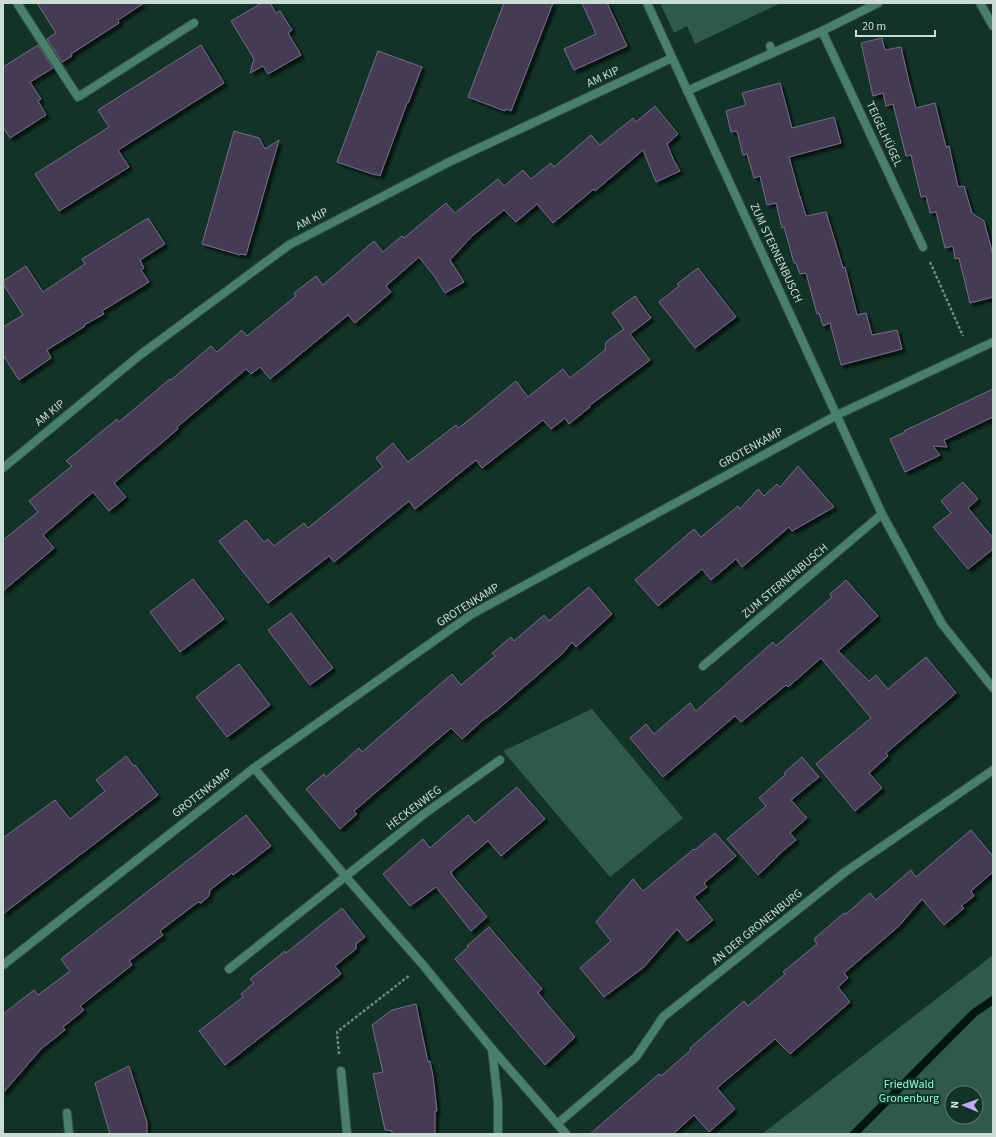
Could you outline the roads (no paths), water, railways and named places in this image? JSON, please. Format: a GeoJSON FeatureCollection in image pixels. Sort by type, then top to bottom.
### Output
{"type":"FeatureCollection","features":[{"type":"Feature","properties":{"kind":"street"},"geometry":{"type":"LineString","coordinates":[[17,3],[78,97],[194,23]]}},
{"type":"Feature","properties":{"kind":"street","name":"ZUM STERNENBUSCH"},"geometry":{"type":"LineString","coordinates":[[647,3],[882,514],[942,624],[993,688]]}},
{"type":"Feature","properties":{"kind":"street"},"geometry":{"type":"LineString","coordinates":[[687,91],[772,49],[822,31],[878,3]]}},
{"type":"Feature","properties":{"kind":"street"},"geometry":{"type":"LineString","coordinates":[[980,3],[993,26]]}},
{"type":"Feature","properties":{"kind":"street","name":"TEIGELHÜGEL"},"geometry":{"type":"LineString","coordinates":[[822,31],[923,247]]}},
{"type":"Feature","properties":{"kind":"street","name":"AM KIP"},"geometry":{"type":"LineString","coordinates":[[3,468],[140,355],[289,244],[449,162],[672,58]]}},
{"type":"Feature","properties":{"kind":"street","name":"GROTENKAMP"},"geometry":{"type":"LineString","coordinates":[[3,965],[254,768],[472,614],[837,415],[993,342]]}},
{"type":"Feature","properties":{"kind":"street","name":"ZUM STERNENBUSCH"},"geometry":{"type":"LineString","coordinates":[[703,666],[882,514]]}},
{"type":"Feature","properties":{"kind":"street","name":"HECKENWEG"},"geometry":{"type":"LineString","coordinates":[[229,969],[424,814],[500,760]]}},
{"type":"Feature","properties":{"kind":"street"},"geometry":{"type":"LineString","coordinates":[[254,768],[346,877],[424,965],[492,1049],[566,1134]]}},
{"type":"Feature","properties":{"kind":"street","name":"AN DER GRONENBURG"},"geometry":{"type":"LineString","coordinates":[[557,1124],[636,1057],[663,1017],[846,872],[993,770]]}},
{"type":"Feature","properties":{"kind":"street"},"geometry":{"type":"LineString","coordinates":[[492,1049],[498,1102],[498,1134]]}},
{"type":"Feature","properties":{"kind":"street"},"geometry":{"type":"LineString","coordinates":[[341,1070],[347,1134]]}},
{"type":"Feature","properties":{"kind":"street"},"geometry":{"type":"LineString","coordinates":[[67,1113],[69,1134]]}},
{"type":"Feature","properties":{"kind":"waterway"},"geometry":{"type":"LineString","coordinates":[[854,1134],[974,1013],[993,1000]]}},
{"type":"Feature","properties":{"kind":"park label","name":"FriedWald Gronenburg"},"geometry":{"type":"Point","coordinates":[909,1091]}}]}
